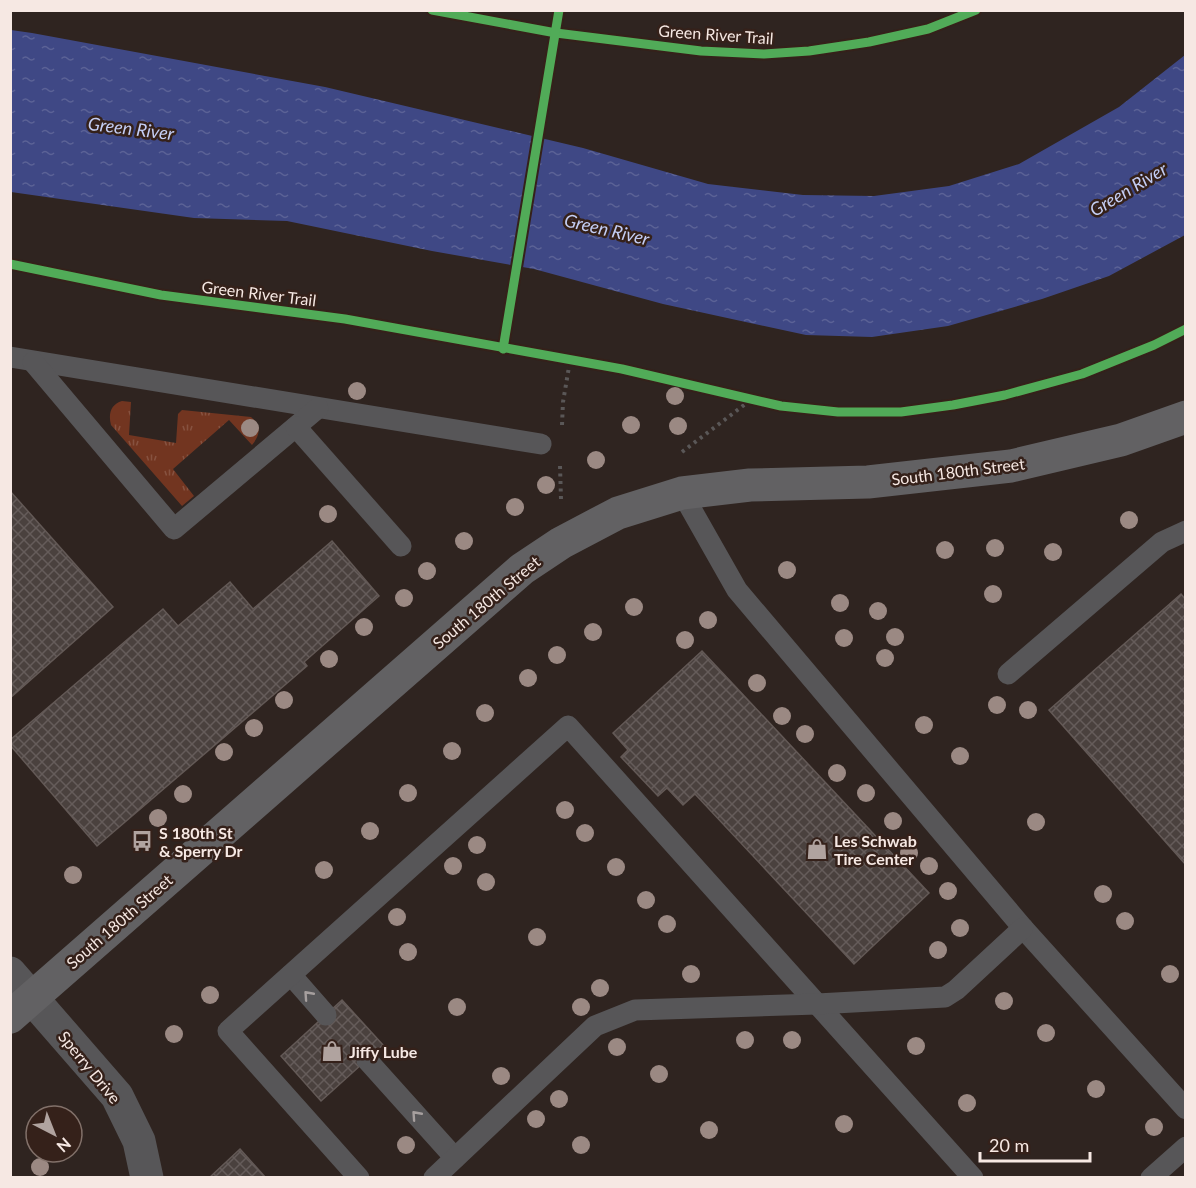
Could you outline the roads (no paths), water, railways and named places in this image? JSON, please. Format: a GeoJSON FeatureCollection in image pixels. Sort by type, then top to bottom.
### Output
{"type":"FeatureCollection","features":[{"type":"Feature","properties":{"kind":"main road","name":"South 180th Street"},"geometry":{"type":"LineString","coordinates":[[22,1007],[522,568],[561,543],[618,513],[682,493],[750,485],[868,482],[1011,466],[1121,440],[1185,417]]}},
{"type":"Feature","properties":{"kind":"street","name":"Sperry Drive"},"geometry":{"type":"LineString","coordinates":[[10,973],[22,1007],[117,1096],[139,1141],[147,1178]]}},
{"type":"Feature","properties":{"kind":"lane"},"geometry":{"type":"LineString","coordinates":[[10,357],[541,444]]}},
{"type":"Feature","properties":{"kind":"lane"},"geometry":{"type":"LineString","coordinates":[[33,362],[174,530],[318,408]]}},
{"type":"Feature","properties":{"kind":"lane"},"geometry":{"type":"LineString","coordinates":[[296,428],[401,546]]}},
{"type":"Feature","properties":{"kind":"lane"},"geometry":{"type":"LineString","coordinates":[[682,493],[737,590],[1023,928],[1185,1109]]}},
{"type":"Feature","properties":{"kind":"lane"},"geometry":{"type":"LineString","coordinates":[[1008,674],[1162,542],[1185,531]]}},
{"type":"Feature","properties":{"kind":"lane"},"geometry":{"type":"LineString","coordinates":[[359,1178],[228,1031],[568,726],[972,1178]]}},
{"type":"Feature","properties":{"kind":"lane"},"geometry":{"type":"LineString","coordinates":[[434,1178],[595,1026],[635,1010],[945,997],[956,990],[1023,928]]}},
{"type":"Feature","properties":{"kind":"lane"},"geometry":{"type":"LineString","coordinates":[[291,975],[326,1015]]}},
{"type":"Feature","properties":{"kind":"lane"},"geometry":{"type":"LineString","coordinates":[[367,1060],[455,1158]]}},
{"type":"Feature","properties":{"kind":"lane"},"geometry":{"type":"LineString","coordinates":[[1151,1178],[1185,1147]]}},
{"type":"Feature","properties":{"kind":"water","name":"Green River"},"geometry":{"type":"Polygon","coordinates":[[[11,30],[325,87],[583,148],[708,184],[803,195],[874,196],[949,186],[1019,164],[1119,107],[1185,55],[1185,235],[1109,276],[1042,299],[948,326],[872,337],[806,335],[663,304],[534,269],[287,221],[194,218],[11,192],[11,30]]]}},
{"type":"Feature","properties":{"kind":"place","name":"S 180th St & Sperry Dr"},"geometry":{"type":"Point","coordinates":[142,841]}},
{"type":"Feature","properties":{"kind":"place","name":"Les Schwab Tire Center"},"geometry":{"type":"Point","coordinates":[817,849]}},
{"type":"Feature","properties":{"kind":"place","name":"Jiffy Lube"},"geometry":{"type":"Point","coordinates":[332,1051]}}]}
